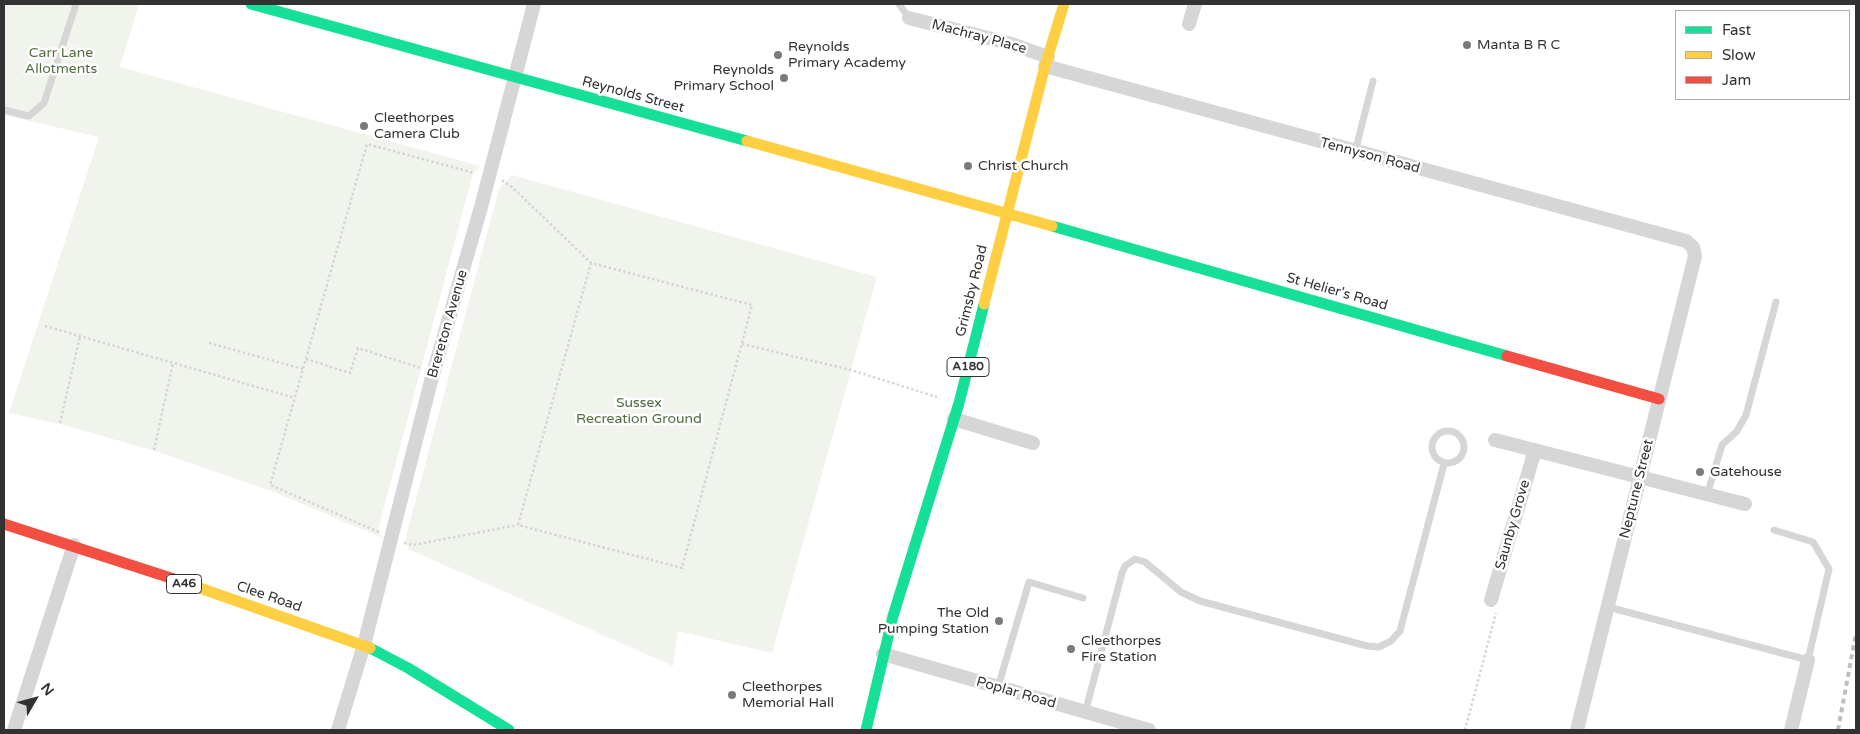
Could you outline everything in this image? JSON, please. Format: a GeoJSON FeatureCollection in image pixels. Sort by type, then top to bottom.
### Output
{"type":"FeatureCollection","features":[{"type":"Feature","properties":{"kind":"street","name":"Reynolds Street"},"geometry":{"type":"LineString","coordinates":[[251,4],[1007,214]]}},
{"type":"Feature","properties":{"kind":"street","name":"Brereton Avenue"},"geometry":{"type":"LineString","coordinates":[[338,730],[364,645],[434,372],[489,177],[534,4]]}},
{"type":"Feature","properties":{"kind":"street","name":"Grimsby Road"},"geometry":{"type":"LineString","coordinates":[[865,730],[883,654],[959,403],[1047,62],[1064,4]]}},
{"type":"Feature","properties":{"kind":"street"},"geometry":{"type":"LineString","coordinates":[[1189,24],[1195,4]]}},
{"type":"Feature","properties":{"kind":"street","name":"Machray Place"},"geometry":{"type":"LineString","coordinates":[[909,18],[1012,44],[1047,62]]}},
{"type":"Feature","properties":{"kind":"street","name":"Tennyson Road"},"geometry":{"type":"LineString","coordinates":[[1047,62],[1355,152],[1686,241],[1693,247]]}},
{"type":"Feature","properties":{"kind":"street","name":"St Helier's Road"},"geometry":{"type":"LineString","coordinates":[[1007,214],[1659,399]]}},
{"type":"Feature","properties":{"kind":"street","name":"Neptune Street"},"geometry":{"type":"LineString","coordinates":[[1577,730],[1695,256],[1693,247]]}},
{"type":"Feature","properties":{"kind":"street"},"geometry":{"type":"LineString","coordinates":[[954,420],[1033,444]]}},
{"type":"Feature","properties":{"kind":"street"},"geometry":{"type":"LineString","coordinates":[[1495,440],[1745,504]]}},
{"type":"Feature","properties":{"kind":"street","name":"Saunby Grove"},"geometry":{"type":"LineString","coordinates":[[1491,600],[1535,450]]}},
{"type":"Feature","properties":{"kind":"street","name":"Clee Road"},"geometry":{"type":"LineString","coordinates":[[4,524],[74,545],[364,645],[408,668],[509,730]]}},
{"type":"Feature","properties":{"kind":"street"},"geometry":{"type":"LineString","coordinates":[[14,730],[74,545]]}},
{"type":"Feature","properties":{"kind":"street","name":"Poplar Road"},"geometry":{"type":"LineString","coordinates":[[883,654],[1149,730]]}},
{"type":"Feature","properties":{"kind":"street"},"geometry":{"type":"LineString","coordinates":[[1791,730],[1808,660]]}},
{"type":"Feature","properties":{"kind":"lane"},"geometry":{"type":"LineString","coordinates":[[4,110],[29,116],[44,104],[76,4]]}},
{"type":"Feature","properties":{"kind":"lane"},"geometry":{"type":"LineString","coordinates":[[899,4],[909,18]]}},
{"type":"Feature","properties":{"kind":"lane"},"geometry":{"type":"LineString","coordinates":[[1355,152],[1373,81]]}},
{"type":"Feature","properties":{"kind":"lane"},"geometry":{"type":"LineString","coordinates":[[1707,495],[1722,445],[1737,432],[1746,415],[1776,302]]}},
{"type":"Feature","properties":{"kind":"lane"},"geometry":{"type":"LineString","coordinates":[[1445,430],[1456,432],[1464,441],[1463,453],[1456,462],[1444,464],[1434,458],[1431,446],[1435,436],[1445,430]]}},
{"type":"Feature","properties":{"kind":"lane"},"geometry":{"type":"LineString","coordinates":[[1085,713],[1122,572],[1125,566],[1135,559],[1145,562],[1181,592],[1195,599],[1367,646],[1379,647],[1391,641],[1400,632],[1444,464]]}},
{"type":"Feature","properties":{"kind":"lane"},"geometry":{"type":"LineString","coordinates":[[1608,607],[1808,660],[1829,569],[1813,542],[1774,530]]}},
{"type":"Feature","properties":{"kind":"lane"},"geometry":{"type":"LineString","coordinates":[[998,688],[1029,582],[1083,598]]}},
{"type":"Feature","properties":{"kind":"path"},"geometry":{"type":"LineString","coordinates":[[367,144],[504,180],[591,263],[752,305],[682,568],[518,525],[413,545],[391,538],[270,485],[367,144]]}},
{"type":"Feature","properties":{"kind":"path"},"geometry":{"type":"LineString","coordinates":[[518,525],[591,263]]}},
{"type":"Feature","properties":{"kind":"path"},"geometry":{"type":"LineString","coordinates":[[45,326],[295,398]]}},
{"type":"Feature","properties":{"kind":"path"},"geometry":{"type":"LineString","coordinates":[[60,423],[80,336]]}},
{"type":"Feature","properties":{"kind":"path"},"geometry":{"type":"LineString","coordinates":[[209,343],[303,369]]}},
{"type":"Feature","properties":{"kind":"path"},"geometry":{"type":"LineString","coordinates":[[742,344],[851,370],[959,403]]}},
{"type":"Feature","properties":{"kind":"path"},"geometry":{"type":"LineString","coordinates":[[306,359],[350,373],[358,348],[434,372]]}},
{"type":"Feature","properties":{"kind":"path"},"geometry":{"type":"LineString","coordinates":[[154,450],[173,363]]}},
{"type":"Feature","properties":{"kind":"path"},"geometry":{"type":"LineString","coordinates":[[1465,730],[1497,612],[1491,600]]}},
{"type":"Feature","properties":{"kind":"green space","name":"Carr Lane Allotments"},"geometry":{"type":"Polygon","coordinates":[[[4,4],[139,4],[120,67],[480,166],[473,173],[379,526],[378,532],[385,539],[274,492],[158,452],[64,425],[9,413],[99,137],[4,115],[4,4]]]}},
{"type":"Feature","properties":{"kind":"green space","name":"Sussex Recreation Ground"},"geometry":{"type":"Polygon","coordinates":[[[512,175],[877,277],[772,653],[678,631],[673,666],[408,549],[405,540],[499,189],[512,175]]]}},
{"type":"Feature","properties":{"kind":"railway"},"geometry":{"type":"LineString","coordinates":[[1838,730],[1856,633]]}},
{"type":"Feature","properties":{"kind":"traffic: fast"},"geometry":{"type":"LineString","coordinates":[[251,4],[747,141]]}},
{"type":"Feature","properties":{"kind":"traffic: fast"},"geometry":{"type":"LineString","coordinates":[[1052,226],[1507,356]]}},
{"type":"Feature","properties":{"kind":"traffic: fast"},"geometry":{"type":"LineString","coordinates":[[866,730],[893,616],[959,403],[984,304]]}},
{"type":"Feature","properties":{"kind":"traffic: fast"},"geometry":{"type":"LineString","coordinates":[[370,648],[408,668],[509,730]]}},
{"type":"Feature","properties":{"kind":"traffic: slow"},"geometry":{"type":"LineString","coordinates":[[984,304],[1045,66],[1064,4]]}},
{"type":"Feature","properties":{"kind":"traffic: slow"},"geometry":{"type":"LineString","coordinates":[[747,141],[1052,226]]}},
{"type":"Feature","properties":{"kind":"traffic: slow"},"geometry":{"type":"LineString","coordinates":[[180,581],[370,648]]}},
{"type":"Feature","properties":{"kind":"traffic: jam"},"geometry":{"type":"LineString","coordinates":[[1507,356],[1659,399]]}},
{"type":"Feature","properties":{"kind":"traffic: jam"},"geometry":{"type":"LineString","coordinates":[[4,524],[180,581]]}},
{"type":"Feature","properties":{"kind":"place","name":"Manta B R C"},"geometry":{"type":"Point","coordinates":[1467,45]}},
{"type":"Feature","properties":{"kind":"place","name":"Reynolds Primary Academy"},"geometry":{"type":"Point","coordinates":[778,55]}},
{"type":"Feature","properties":{"kind":"place","name":"Reynolds Primary School"},"geometry":{"type":"Point","coordinates":[784,78]}},
{"type":"Feature","properties":{"kind":"place","name":"Cleethorpes Camera Club"},"geometry":{"type":"Point","coordinates":[364,126]}},
{"type":"Feature","properties":{"kind":"place","name":"Christ Church"},"geometry":{"type":"Point","coordinates":[968,166]}},
{"type":"Feature","properties":{"kind":"place","name":"Gatehouse"},"geometry":{"type":"Point","coordinates":[1700,472]}},
{"type":"Feature","properties":{"kind":"place","name":"The Old Pumping Station"},"geometry":{"type":"Point","coordinates":[999,621]}},
{"type":"Feature","properties":{"kind":"place","name":"Cleethorpes Fire Station"},"geometry":{"type":"Point","coordinates":[1071,649]}},
{"type":"Feature","properties":{"kind":"place","name":"Cleethorpes Memorial Hall"},"geometry":{"type":"Point","coordinates":[732,695]}}]}
